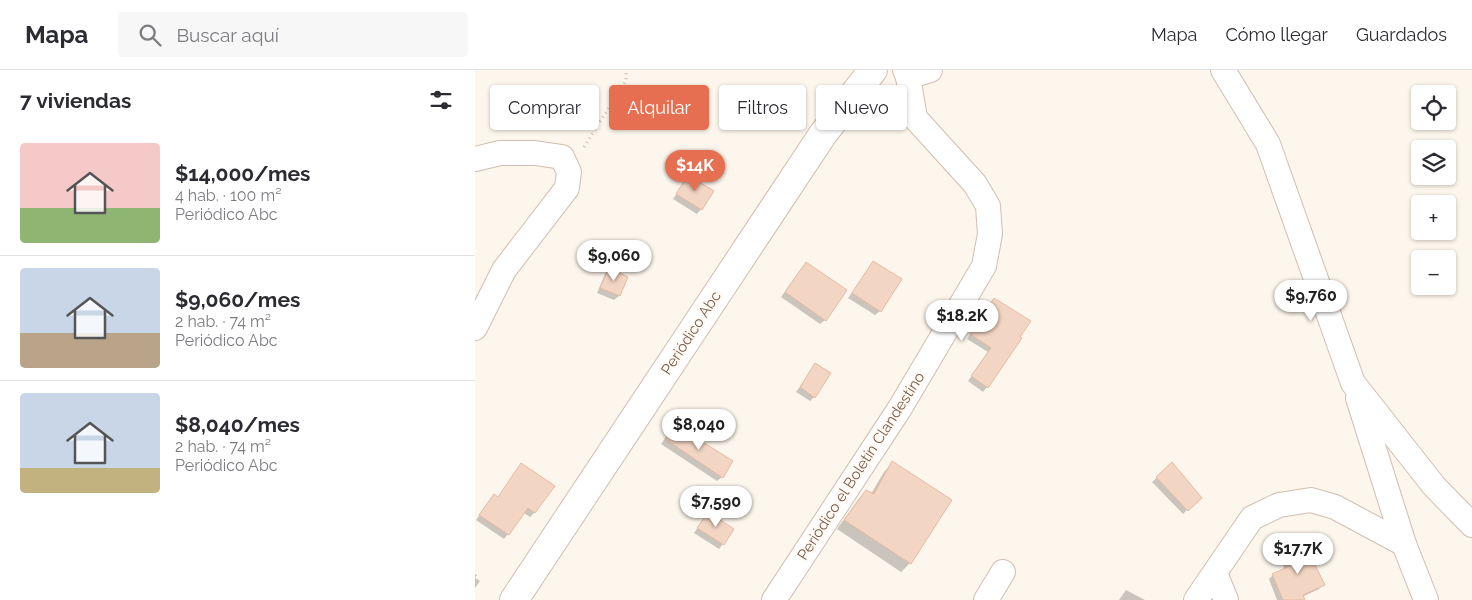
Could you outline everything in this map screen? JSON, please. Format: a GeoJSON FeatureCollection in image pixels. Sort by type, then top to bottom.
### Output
{"type":"FeatureCollection","features":[{"type":"Feature","properties":{"kind":"street","name":"Periódico Abc"},"geometry":{"type":"LineString","coordinates":[[514,600],[823,134],[873,70]]}},
{"type":"Feature","properties":{"kind":"street"},"geometry":{"type":"LineString","coordinates":[[906,74],[930,70]]}},
{"type":"Feature","properties":{"kind":"street"},"geometry":{"type":"LineString","coordinates":[[1223,70],[1268,144],[1353,383],[1404,544],[1426,600]]}},
{"type":"Feature","properties":{"kind":"street","name":"Periódico el Boletín Clandestino"},"geometry":{"type":"LineString","coordinates":[[774,600],[901,408],[984,266],[990,234],[988,206],[975,184],[915,118],[906,74]]}},
{"type":"Feature","properties":{"kind":"street"},"geometry":{"type":"LineString","coordinates":[[475,159],[500,153],[535,153],[562,157],[569,172],[567,188],[504,270],[475,328]]}},
{"type":"Feature","properties":{"kind":"street"},"geometry":{"type":"LineString","coordinates":[[1353,383],[1434,486],[1472,525]]}},
{"type":"Feature","properties":{"kind":"street"},"geometry":{"type":"LineString","coordinates":[[1196,600],[1252,518],[1279,505],[1311,500],[1335,507],[1404,544]]}},
{"type":"Feature","properties":{"kind":"street"},"geometry":{"type":"LineString","coordinates":[[986,600],[1003,572]]}},
{"type":"Feature","properties":{"kind":"street"},"geometry":{"type":"LineString","coordinates":[[1215,573],[1227,600]]}},
{"type":"Feature","properties":{"kind":"path"},"geometry":{"type":"LineString","coordinates":[[569,172],[626,81],[626,70]]}},
{"type":"Feature","properties":{"kind":"building"},"geometry":{"type":"Polygon","coordinates":[[[688,175],[714,191],[702,210],[676,194],[688,175]]]}},
{"type":"Feature","properties":{"kind":"building"},"geometry":{"type":"Polygon","coordinates":[[[873,261],[902,279],[881,312],[852,293],[873,261]]]}},
{"type":"Feature","properties":{"kind":"building"},"geometry":{"type":"Polygon","coordinates":[[[806,262],[847,290],[826,321],[785,292],[806,262]]]}},
{"type":"Feature","properties":{"kind":"building"},"geometry":{"type":"Polygon","coordinates":[[[609,268],[628,277],[620,296],[600,288],[609,268]]]}},
{"type":"Feature","properties":{"kind":"building"},"geometry":{"type":"Polygon","coordinates":[[[994,298],[1031,321],[1020,337],[1022,338],[988,388],[971,376],[991,348],[970,334],[994,298]]]}},
{"type":"Feature","properties":{"kind":"building"},"geometry":{"type":"Polygon","coordinates":[[[815,363],[831,373],[815,398],[800,387],[815,363]]]}},
{"type":"Feature","properties":{"kind":"building"},"geometry":{"type":"Polygon","coordinates":[[[674,424],[733,461],[723,478],[665,439],[674,424]]]}},
{"type":"Feature","properties":{"kind":"building"},"geometry":{"type":"Polygon","coordinates":[[[892,461],[952,500],[911,564],[844,520],[866,490],[874,494],[892,461]]]}},
{"type":"Feature","properties":{"kind":"building"},"geometry":{"type":"Polygon","coordinates":[[[1172,462],[1202,498],[1188,511],[1156,477],[1172,462]]]}},
{"type":"Feature","properties":{"kind":"building"},"geometry":{"type":"Polygon","coordinates":[[[521,463],[555,486],[535,513],[528,508],[509,535],[479,515],[494,494],[498,497],[521,463]]]}},
{"type":"Feature","properties":{"kind":"building"},"geometry":{"type":"Polygon","coordinates":[[[708,512],[734,529],[724,545],[697,528],[708,512]]]}},
{"type":"Feature","properties":{"kind":"building"},"geometry":{"type":"Polygon","coordinates":[[[1302,542],[1311,564],[1314,563],[1325,585],[1303,595],[1305,600],[1283,600],[1272,574],[1290,566],[1283,550],[1302,542]]]}}]}
